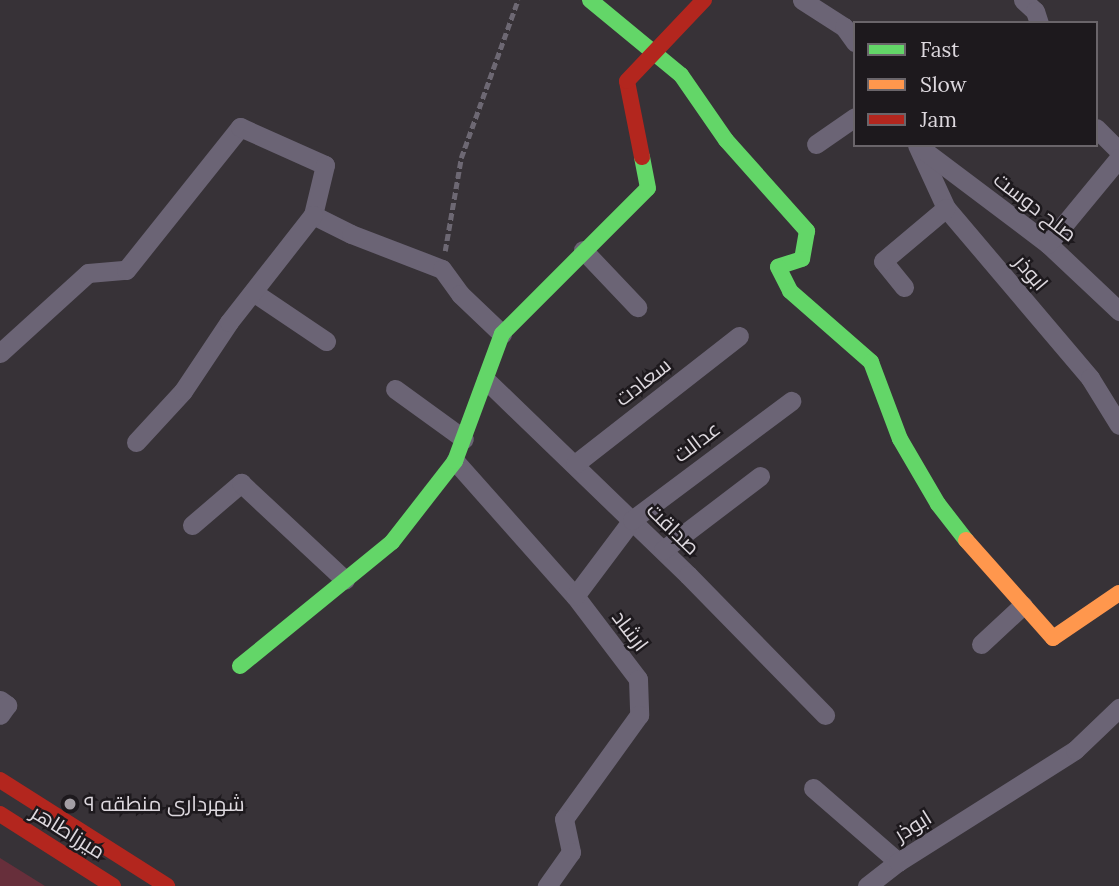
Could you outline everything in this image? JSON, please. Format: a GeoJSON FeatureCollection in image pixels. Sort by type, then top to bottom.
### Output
{"type":"FeatureCollection","features":[{"type":"Feature","properties":{"kind":"street"},"geometry":{"type":"LineString","coordinates":[[590,0],[681,75],[726,140],[807,231],[802,259],[778,267],[790,291],[871,362],[900,439],[938,503],[1023,605],[1053,638],[1119,593]]}},
{"type":"Feature","properties":{"kind":"street"},"geometry":{"type":"LineString","coordinates":[[240,666],[392,542],[455,461],[502,334],[583,250],[648,188],[627,81],[704,0]]}},
{"type":"Feature","properties":{"kind":"street"},"geometry":{"type":"LineString","coordinates":[[802,0],[844,27],[853,39]]}},
{"type":"Feature","properties":{"kind":"street"},"geometry":{"type":"LineString","coordinates":[[1023,0],[1035,11],[1038,21]]}},
{"type":"Feature","properties":{"kind":"street"},"geometry":{"type":"LineString","coordinates":[[816,144],[853,118]]}},
{"type":"Feature","properties":{"kind":"street"},"geometry":{"type":"LineString","coordinates":[[0,353],[88,273],[126,270],[240,127],[325,165],[313,215],[229,322],[183,391],[136,442]]}},
{"type":"Feature","properties":{"kind":"street"},"geometry":{"type":"LineString","coordinates":[[1098,130],[1119,151]]}},
{"type":"Feature","properties":{"kind":"street","name":"ابوذر"},"geometry":{"type":"LineString","coordinates":[[918,147],[946,208],[1090,378],[1119,425]]}},
{"type":"Feature","properties":{"kind":"street","name":"صلح دوست"},"geometry":{"type":"LineString","coordinates":[[920,147],[1048,244],[1119,311]]}},
{"type":"Feature","properties":{"kind":"street"},"geometry":{"type":"LineString","coordinates":[[1048,244],[1119,158]]}},
{"type":"Feature","properties":{"kind":"street"},"geometry":{"type":"LineString","coordinates":[[904,287],[883,261],[946,208]]}},
{"type":"Feature","properties":{"kind":"street"},"geometry":{"type":"LineString","coordinates":[[313,215],[351,234],[442,269],[460,294],[502,334]]}},
{"type":"Feature","properties":{"kind":"street"},"geometry":{"type":"LineString","coordinates":[[583,250],[637,307]]}},
{"type":"Feature","properties":{"kind":"street"},"geometry":{"type":"LineString","coordinates":[[253,292],[326,341]]}},
{"type":"Feature","properties":{"kind":"street","name":"سعادت"},"geometry":{"type":"LineString","coordinates":[[575,464],[739,336]]}},
{"type":"Feature","properties":{"kind":"street","name":"صداقت"},"geometry":{"type":"LineString","coordinates":[[486,380],[663,550],[825,715]]}},
{"type":"Feature","properties":{"kind":"street"},"geometry":{"type":"LineString","coordinates":[[395,389],[464,439]]}},
{"type":"Feature","properties":{"kind":"street","name":"عدالت"},"geometry":{"type":"LineString","coordinates":[[575,596],[632,520],[790,401]]}},
{"type":"Feature","properties":{"kind":"street","name":"ارشاد"},"geometry":{"type":"LineString","coordinates":[[455,461],[575,596],[638,679],[639,715],[564,819],[571,852],[547,886]]}},
{"type":"Feature","properties":{"kind":"street"},"geometry":{"type":"LineString","coordinates":[[663,550],[760,476]]}},
{"type":"Feature","properties":{"kind":"street"},"geometry":{"type":"LineString","coordinates":[[192,525],[241,483],[345,580]]}},
{"type":"Feature","properties":{"kind":"street"},"geometry":{"type":"LineString","coordinates":[[981,644],[1023,605]]}},
{"type":"Feature","properties":{"kind":"street"},"geometry":{"type":"LineString","coordinates":[[0,700],[7,705],[0,715]]}},
{"type":"Feature","properties":{"kind":"street","name":"ابوذر"},"geometry":{"type":"LineString","coordinates":[[867,886],[898,862],[1074,750],[1119,708]]}},
{"type":"Feature","properties":{"kind":"street","name":"میرزاطاهر"},"geometry":{"type":"LineString","coordinates":[[0,780],[167,886]]}},
{"type":"Feature","properties":{"kind":"street"},"geometry":{"type":"LineString","coordinates":[[813,788],[898,862]]}},
{"type":"Feature","properties":{"kind":"street","name":"میرزاطاهر"},"geometry":{"type":"LineString","coordinates":[[0,814],[113,886]]}},
{"type":"Feature","properties":{"kind":"path"},"geometry":{"type":"LineString","coordinates":[[442,269],[461,158],[518,0]]}},
{"type":"Feature","properties":{"kind":"shaded area"},"geometry":{"type":"Polygon","coordinates":[[[0,858],[45,886],[0,886],[0,858]]]}},
{"type":"Feature","properties":{"kind":"traffic: fast"},"geometry":{"type":"LineString","coordinates":[[590,0],[681,75],[726,140],[807,231],[802,259],[778,267],[790,291],[871,362],[900,439],[938,504],[966,540]]}},
{"type":"Feature","properties":{"kind":"traffic: fast"},"geometry":{"type":"LineString","coordinates":[[240,666],[392,542],[455,461],[502,334],[648,188],[642,157]]}},
{"type":"Feature","properties":{"kind":"traffic: slow"},"geometry":{"type":"LineString","coordinates":[[966,540],[1053,638],[1119,593]]}},
{"type":"Feature","properties":{"kind":"traffic: jam"},"geometry":{"type":"LineString","coordinates":[[642,157],[627,81],[704,0]]}},
{"type":"Feature","properties":{"kind":"traffic: jam"},"geometry":{"type":"LineString","coordinates":[[0,780],[167,886]]}},
{"type":"Feature","properties":{"kind":"traffic: jam"},"geometry":{"type":"LineString","coordinates":[[0,814],[113,886]]}},
{"type":"Feature","properties":{"kind":"place","name":"شهرداری منطقه ۹"},"geometry":{"type":"Point","coordinates":[70,804]}}]}
